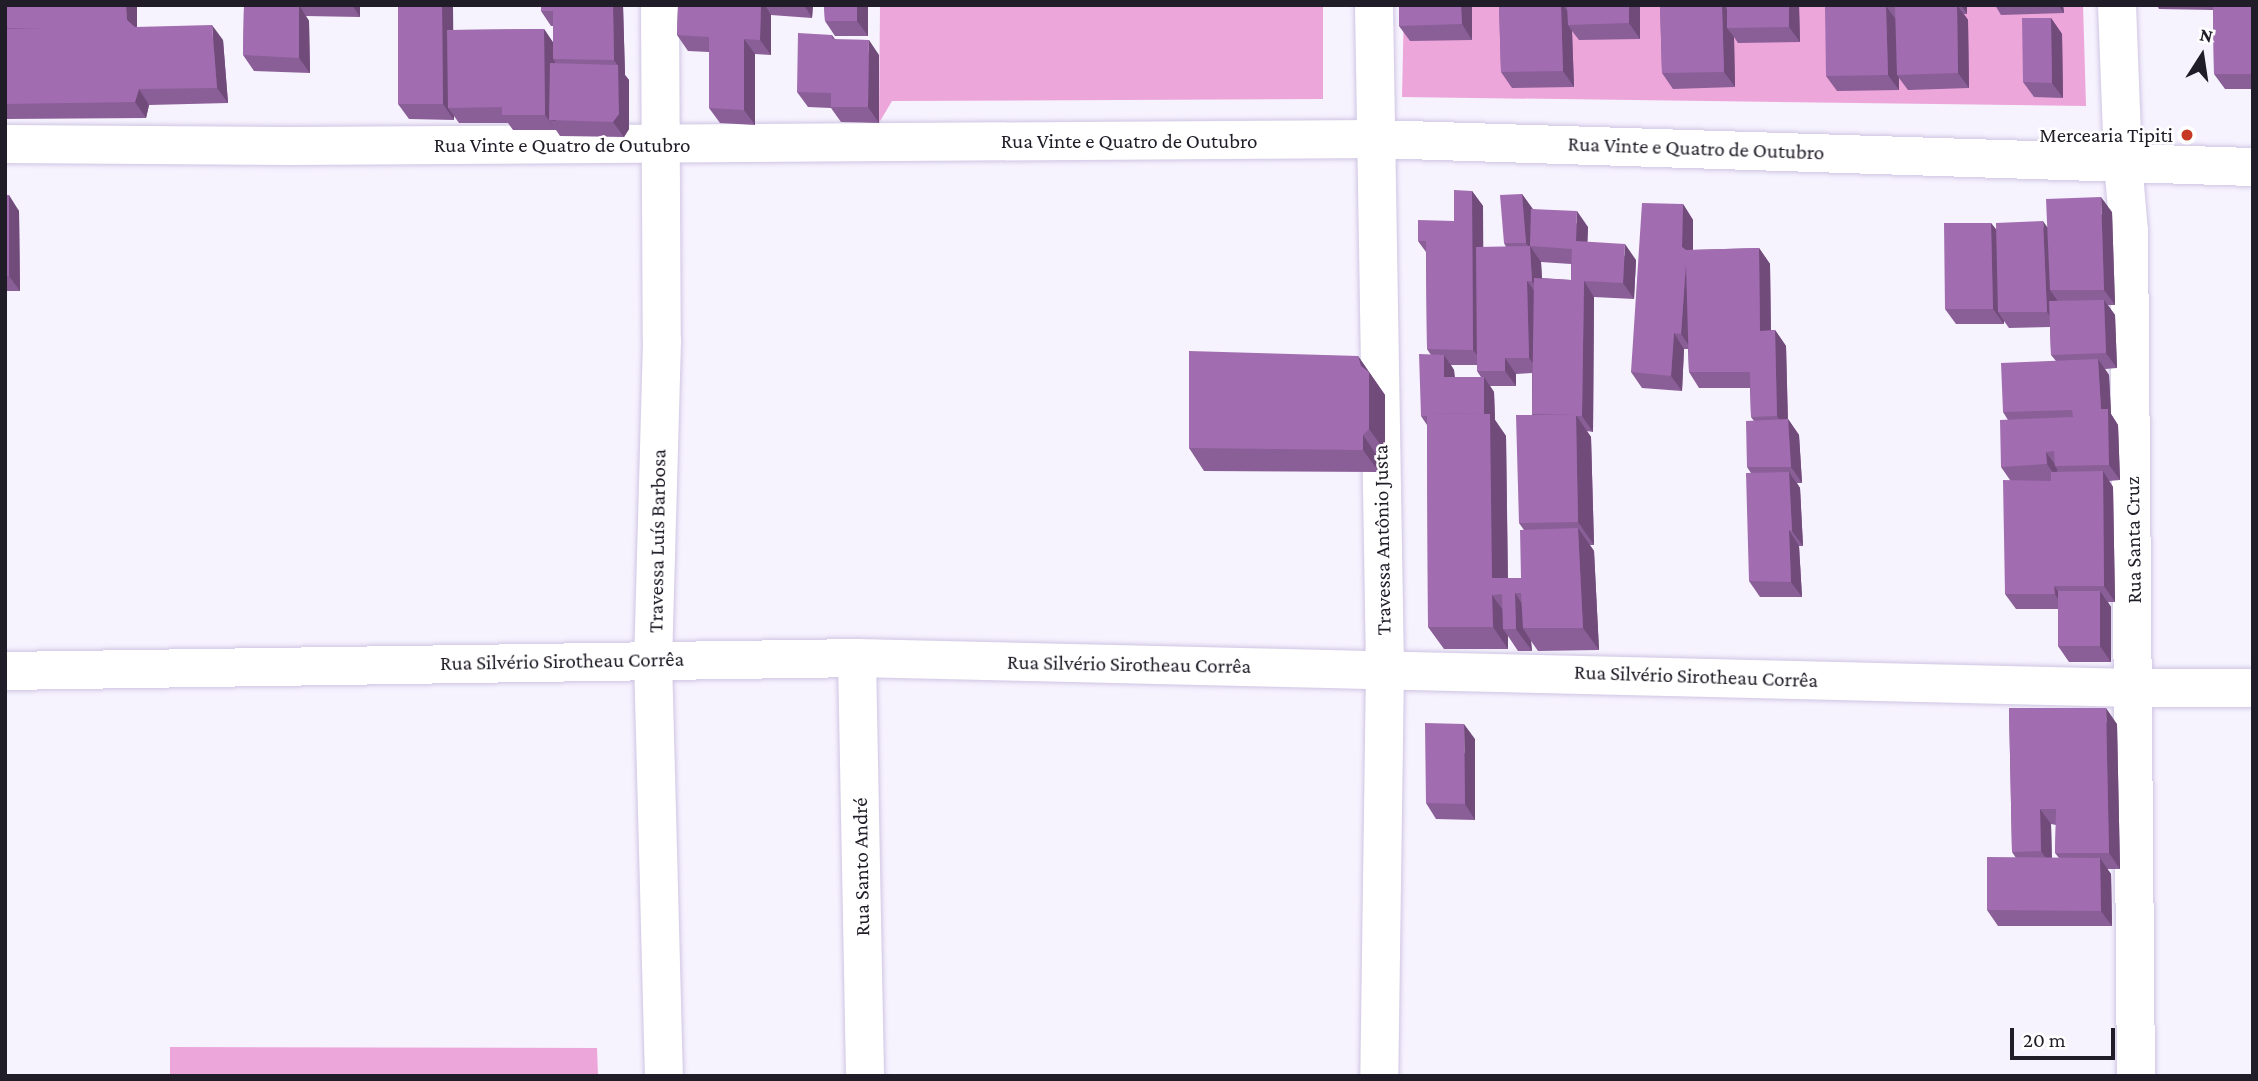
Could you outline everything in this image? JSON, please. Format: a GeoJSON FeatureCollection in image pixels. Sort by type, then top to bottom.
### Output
{"type":"FeatureCollection","features":[{"type":"Feature","properties":{"kind":"street","name":"Travessa Luís Barbosa"},"geometry":{"type":"LineString","coordinates":[[660,5],[662,341],[653,659],[664,1076]]}},
{"type":"Feature","properties":{"kind":"street","name":"Travessa Antônio Justa"},"geometry":{"type":"LineString","coordinates":[[1374,5],[1385,668],[1379,1076]]}},
{"type":"Feature","properties":{"kind":"street","name":"Rua Santa Cruz"},"geometry":{"type":"LineString","coordinates":[[2117,5],[2123,163],[2129,231],[2136,1076]]}},
{"type":"Feature","properties":{"kind":"street","name":"Rua Vinte e Quatro de Outubro"},"geometry":{"type":"LineString","coordinates":[[5,144],[662,145],[1375,139],[2253,167]]}},
{"type":"Feature","properties":{"kind":"street","name":"Rua Silvério Sirotheau Corrêa"},"geometry":{"type":"LineString","coordinates":[[5,671],[653,659],[857,658],[1385,668],[2134,688],[2253,688]]}},
{"type":"Feature","properties":{"kind":"street","name":"Rua Santo André"},"geometry":{"type":"LineString","coordinates":[[857,658],[865,1076]]}},
{"type":"Feature","properties":{"kind":"shaded area"},"geometry":{"type":"Polygon","coordinates":[[[880,5],[1323,5],[1323,99],[892,101],[879,123],[880,5]]]}},
{"type":"Feature","properties":{"kind":"shaded area"},"geometry":{"type":"Polygon","coordinates":[[[1404,5],[2083,5],[2086,106],[1402,97],[1404,5]]]}},
{"type":"Feature","properties":{"kind":"shaded area"},"geometry":{"type":"Polygon","coordinates":[[[170,1047],[597,1048],[598,1076],[170,1076],[170,1047]]]}},
{"type":"Feature","properties":{"kind":"building"},"geometry":{"type":"Polygon","coordinates":[[[5,5],[126,5],[127,20],[135,27],[212,25],[217,88],[139,89],[135,102],[5,104],[5,29],[45,28],[5,28],[5,5]]]}},
{"type":"Feature","properties":{"kind":"building"},"geometry":{"type":"Polygon","coordinates":[[[244,5],[299,5],[299,58],[243,55],[244,5]]]}},
{"type":"Feature","properties":{"kind":"building"},"geometry":{"type":"Polygon","coordinates":[[[398,5],[442,5],[443,104],[398,104],[398,5]]]}},
{"type":"Feature","properties":{"kind":"building"},"geometry":{"type":"Polygon","coordinates":[[[541,5],[613,5],[614,60],[553,59],[553,11],[541,11],[541,5]]]}},
{"type":"Feature","properties":{"kind":"building"},"geometry":{"type":"Polygon","coordinates":[[[678,5],[761,5],[760,40],[744,39],[744,110],[709,108],[709,37],[677,35],[678,5]]]}},
{"type":"Feature","properties":{"kind":"building"},"geometry":{"type":"Polygon","coordinates":[[[824,5],[857,5],[857,21],[825,21],[824,5]]]}},
{"type":"Feature","properties":{"kind":"building"},"geometry":{"type":"Polygon","coordinates":[[[1399,5],[1461,5],[1462,24],[1399,26],[1399,5]]]}},
{"type":"Feature","properties":{"kind":"building"},"geometry":{"type":"Polygon","coordinates":[[[1499,5],[1561,5],[1563,71],[1501,72],[1499,5]]]}},
{"type":"Feature","properties":{"kind":"building"},"geometry":{"type":"Polygon","coordinates":[[[1567,5],[1629,5],[1629,23],[1568,25],[1567,5]]]}},
{"type":"Feature","properties":{"kind":"building"},"geometry":{"type":"Polygon","coordinates":[[[1660,5],[1722,5],[1724,72],[1662,73],[1660,5]]]}},
{"type":"Feature","properties":{"kind":"building"},"geometry":{"type":"Polygon","coordinates":[[[1727,5],[1789,5],[1789,27],[1727,28],[1727,5]]]}},
{"type":"Feature","properties":{"kind":"building"},"geometry":{"type":"Polygon","coordinates":[[[1957,5],[1958,73],[1897,75],[1895,6],[1957,5]]]}},
{"type":"Feature","properties":{"kind":"building"},"geometry":{"type":"Polygon","coordinates":[[[2213,5],[2253,5],[2253,74],[2214,74],[2213,5]]]}},
{"type":"Feature","properties":{"kind":"building"},"geometry":{"type":"Polygon","coordinates":[[[1886,6],[1888,75],[1826,76],[1825,7],[1886,6]]]}},
{"type":"Feature","properties":{"kind":"building"},"geometry":{"type":"Polygon","coordinates":[[[2022,18],[2051,18],[2052,83],[2023,82],[2022,18]]]}},
{"type":"Feature","properties":{"kind":"building"},"geometry":{"type":"Polygon","coordinates":[[[544,29],[545,115],[502,115],[502,107],[448,108],[447,30],[544,29]]]}},
{"type":"Feature","properties":{"kind":"building"},"geometry":{"type":"Polygon","coordinates":[[[798,33],[832,35],[832,39],[869,40],[868,107],[831,107],[831,93],[797,92],[798,33]]]}},
{"type":"Feature","properties":{"kind":"building"},"geometry":{"type":"Polygon","coordinates":[[[550,63],[618,65],[619,114],[613,122],[549,120],[550,63]]]}},
{"type":"Feature","properties":{"kind":"building"},"geometry":{"type":"Polygon","coordinates":[[[1454,190],[1472,191],[1473,350],[1427,349],[1426,241],[1418,241],[1418,220],[1454,221],[1454,190]]]}},
{"type":"Feature","properties":{"kind":"building"},"geometry":{"type":"Polygon","coordinates":[[[1522,194],[1526,243],[1504,243],[1500,195],[1522,194]]]}},
{"type":"Feature","properties":{"kind":"building"},"geometry":{"type":"Polygon","coordinates":[[[5,195],[9,195],[9,276],[5,276],[5,195]]]}},
{"type":"Feature","properties":{"kind":"building"},"geometry":{"type":"Polygon","coordinates":[[[2101,197],[2104,290],[2050,290],[2046,199],[2101,197]]]}},
{"type":"Feature","properties":{"kind":"building"},"geometry":{"type":"Polygon","coordinates":[[[1642,203],[1683,204],[1682,247],[1686,250],[1759,248],[1760,331],[1775,330],[1777,416],[1751,417],[1750,372],[1689,372],[1686,264],[1681,334],[1674,333],[1671,376],[1631,372],[1642,203]]]}},
{"type":"Feature","properties":{"kind":"building"},"geometry":{"type":"Polygon","coordinates":[[[1531,209],[1577,211],[1576,241],[1625,244],[1623,283],[1584,281],[1582,416],[1532,414],[1534,278],[1571,280],[1572,249],[1530,246],[1531,209]]]}},
{"type":"Feature","properties":{"kind":"building"},"geometry":{"type":"Polygon","coordinates":[[[2043,221],[2047,312],[1998,312],[1996,223],[2043,221]]]}},
{"type":"Feature","properties":{"kind":"building"},"geometry":{"type":"Polygon","coordinates":[[[1944,223],[1991,223],[1993,309],[1945,309],[1944,223]]]}},
{"type":"Feature","properties":{"kind":"building"},"geometry":{"type":"Polygon","coordinates":[[[1530,246],[1532,281],[1527,281],[1529,358],[1505,358],[1505,371],[1477,371],[1476,247],[1530,246]]]}},
{"type":"Feature","properties":{"kind":"building"},"geometry":{"type":"Polygon","coordinates":[[[2104,300],[2106,353],[2051,355],[2049,301],[2104,300]]]}},
{"type":"Feature","properties":{"kind":"building"},"geometry":{"type":"Polygon","coordinates":[[[1189,351],[1358,356],[1361,366],[1369,372],[1369,429],[1363,435],[1363,450],[1189,448],[1189,351]]]}},
{"type":"Feature","properties":{"kind":"building"},"geometry":{"type":"Polygon","coordinates":[[[1419,354],[1444,355],[1444,377],[1484,377],[1484,414],[1427,413],[1427,416],[1421,416],[1419,354]]]}},
{"type":"Feature","properties":{"kind":"building"},"geometry":{"type":"Polygon","coordinates":[[[2098,359],[2101,409],[2108,409],[2109,465],[2055,466],[2054,451],[2046,452],[2047,464],[2001,467],[2000,420],[2073,417],[2072,410],[2003,412],[2001,363],[2098,359]]]}},
{"type":"Feature","properties":{"kind":"building"},"geometry":{"type":"Polygon","coordinates":[[[1427,413],[1490,414],[1492,578],[1521,578],[1520,530],[1578,528],[1583,628],[1523,628],[1521,593],[1515,593],[1516,629],[1503,629],[1502,594],[1492,595],[1493,627],[1428,627],[1427,413]]]}},
{"type":"Feature","properties":{"kind":"building"},"geometry":{"type":"Polygon","coordinates":[[[1516,415],[1576,415],[1578,522],[1519,523],[1516,415]]]}},
{"type":"Feature","properties":{"kind":"building"},"geometry":{"type":"Polygon","coordinates":[[[1788,419],[1791,467],[1747,467],[1746,421],[1788,419]]]}},
{"type":"Feature","properties":{"kind":"building"},"geometry":{"type":"Polygon","coordinates":[[[2103,471],[2104,586],[2054,586],[2055,594],[2005,594],[2003,480],[2051,481],[2051,472],[2103,471]]]}},
{"type":"Feature","properties":{"kind":"building"},"geometry":{"type":"Polygon","coordinates":[[[1789,472],[1791,582],[1749,581],[1746,473],[1789,472]]]}},
{"type":"Feature","properties":{"kind":"building"},"geometry":{"type":"Polygon","coordinates":[[[2058,591],[2100,591],[2100,646],[2058,646],[2058,591]]]}},
{"type":"Feature","properties":{"kind":"building"},"geometry":{"type":"Polygon","coordinates":[[[2009,708],[2106,708],[2109,853],[2055,853],[2056,809],[2040,809],[2041,851],[2012,852],[2009,708]]]}},
{"type":"Feature","properties":{"kind":"building"},"geometry":{"type":"Polygon","coordinates":[[[1425,723],[1464,724],[1465,804],[1426,803],[1425,723]]]}},
{"type":"Feature","properties":{"kind":"building"},"geometry":{"type":"Polygon","coordinates":[[[1987,857],[2100,858],[2101,911],[1987,910],[1987,857]]]}},
{"type":"Feature","properties":{"kind":"place","name":"Mercearia Tipiti"},"geometry":{"type":"Point","coordinates":[2187,135]}}]}
